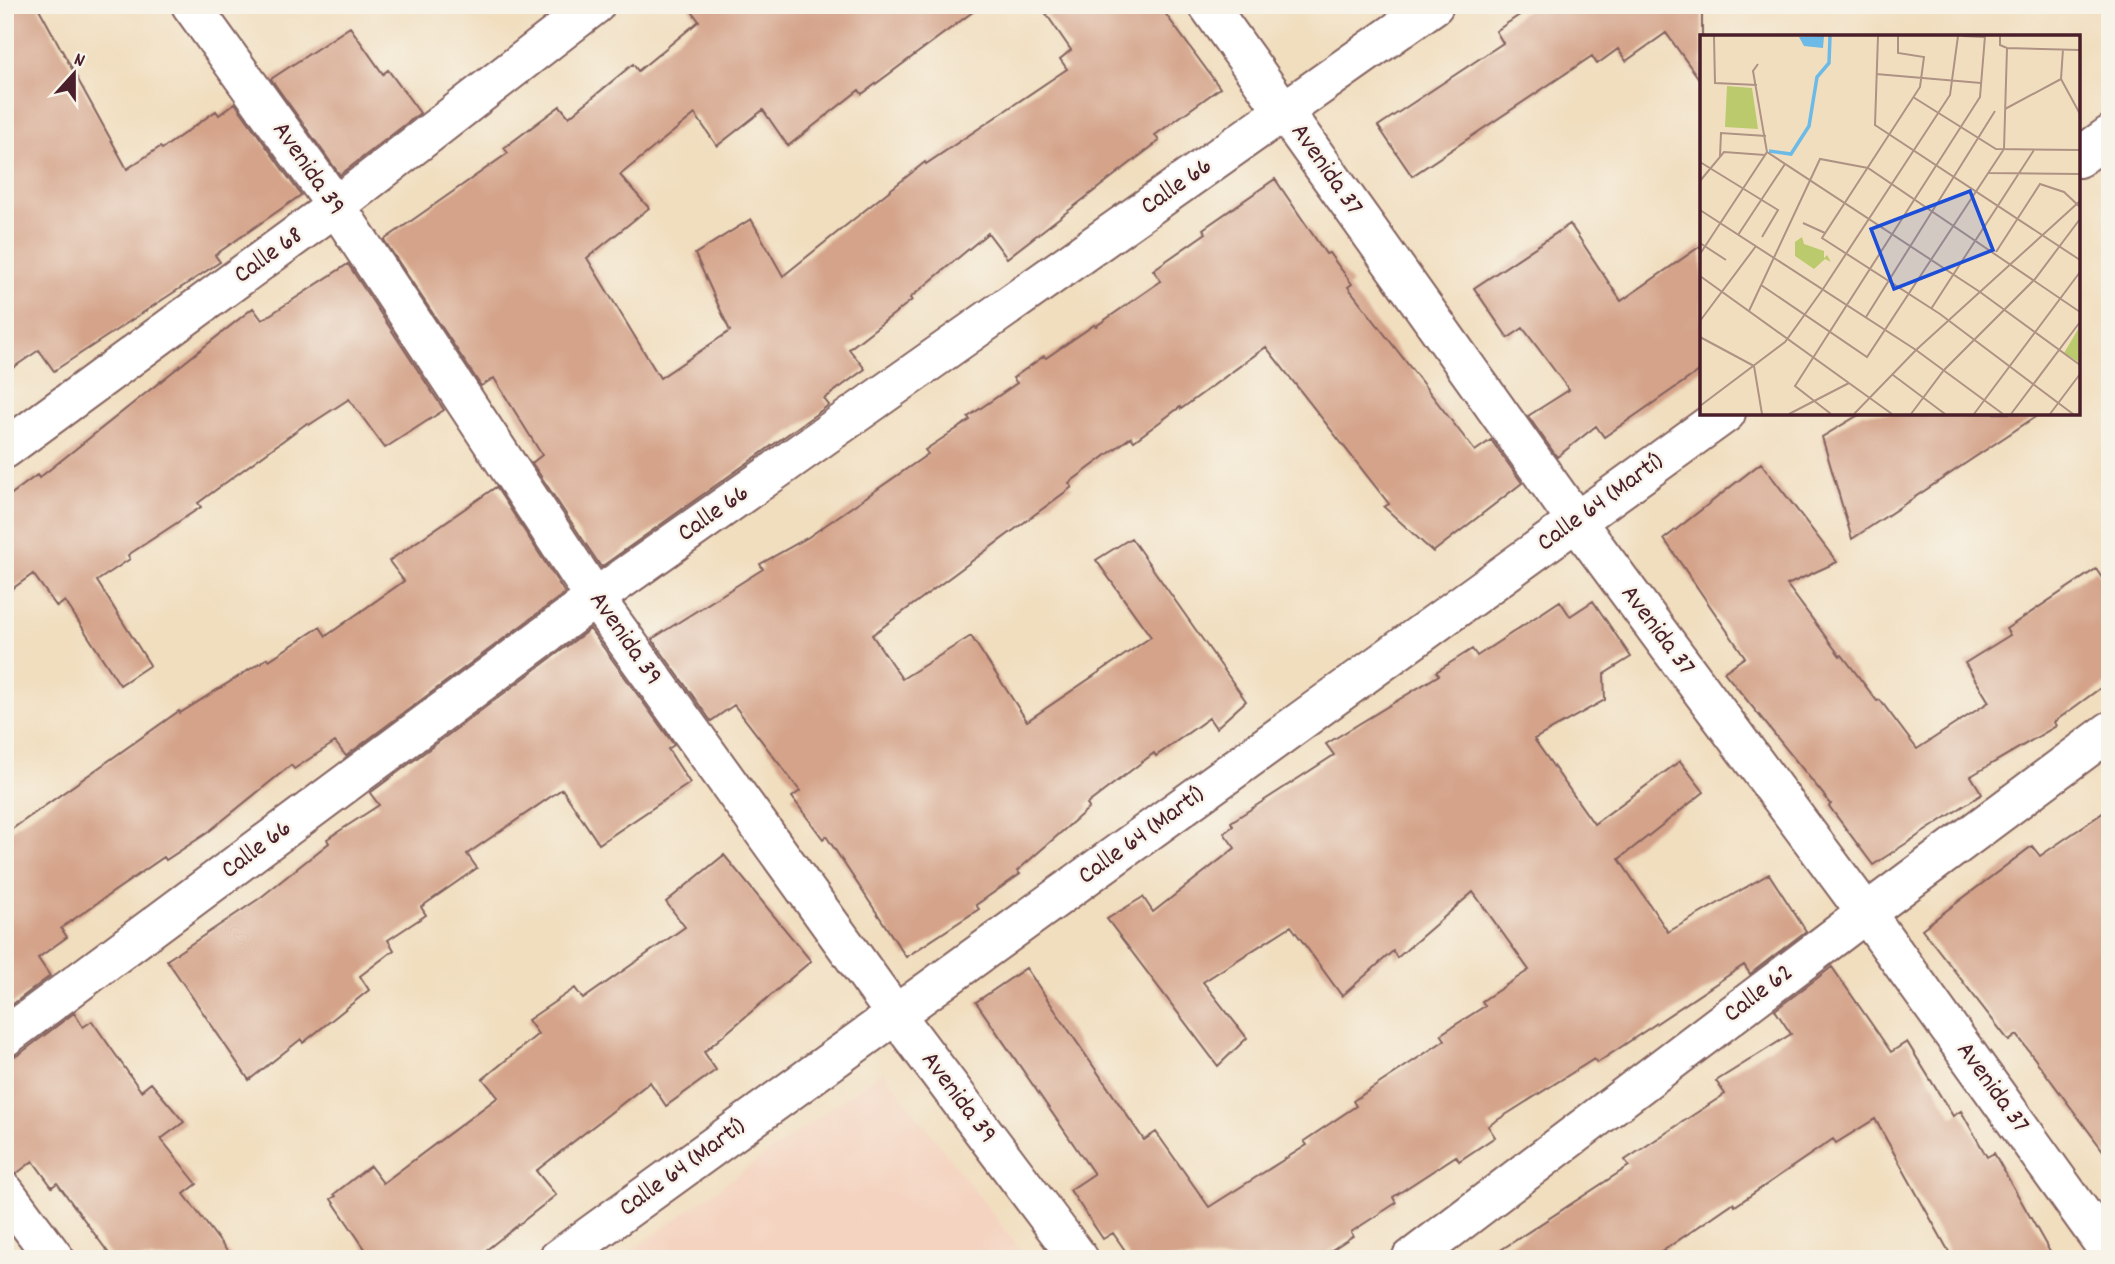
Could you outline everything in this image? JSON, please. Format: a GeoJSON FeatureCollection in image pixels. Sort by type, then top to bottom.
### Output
{"type":"FeatureCollection","features":[{"type":"Feature","properties":{"kind":"street","name":"Avenida 39"},"geometry":{"type":"LineString","coordinates":[[191,5],[336,206],[595,598],[895,1014],[1079,1259]]}},
{"type":"Feature","properties":{"kind":"street","name":"Calle 68"},"geometry":{"type":"LineString","coordinates":[[5,449],[336,206],[594,5]]}},
{"type":"Feature","properties":{"kind":"street","name":"Avenida 37"},"geometry":{"type":"LineString","coordinates":[[1208,5],[1576,521],[1866,913],[2110,1253]]}},
{"type":"Feature","properties":{"kind":"street","name":"Calle 66"},"geometry":{"type":"LineString","coordinates":[[5,1037],[595,598],[1434,5]]}},
{"type":"Feature","properties":{"kind":"street"},"geometry":{"type":"LineString","coordinates":[[2080,157],[2110,135]]}},
{"type":"Feature","properties":{"kind":"street","name":"Calle 64 (Martí)"},"geometry":{"type":"LineString","coordinates":[[558,1259],[1723,415]]}},
{"type":"Feature","properties":{"kind":"street","name":"Calle 62"},"geometry":{"type":"LineString","coordinates":[[1411,1259],[2110,731]]}},
{"type":"Feature","properties":{"kind":"street"},"geometry":{"type":"LineString","coordinates":[[5,1192],[55,1259]]}},
{"type":"Feature","properties":{"kind":"shaded area"},"geometry":{"type":"Polygon","coordinates":[[[883,1071],[1027,1259],[620,1259],[883,1071]]]}},
{"type":"Feature","properties":{"kind":"building"},"geometry":{"type":"Polygon","coordinates":[[[5,5],[37,5],[127,169],[160,147],[162,149],[216,111],[219,115],[235,103],[301,195],[215,255],[220,262],[54,371],[39,350],[5,373],[5,5]]]}},
{"type":"Feature","properties":{"kind":"building"},"geometry":{"type":"Polygon","coordinates":[[[687,5],[982,5],[862,94],[859,90],[788,146],[763,110],[717,146],[695,114],[620,175],[649,208],[587,258],[660,378],[730,331],[695,254],[751,219],[783,276],[925,162],[926,164],[1067,69],[1060,59],[1071,50],[1040,5],[1159,5],[1220,88],[1155,135],[1159,141],[1007,258],[988,233],[910,298],[912,300],[849,349],[865,369],[824,399],[829,405],[601,567],[532,463],[542,455],[494,378],[481,386],[384,240],[508,153],[504,148],[560,106],[569,117],[633,64],[638,71],[699,21],[687,5]]]}},
{"type":"Feature","properties":{"kind":"building"},"geometry":{"type":"Polygon","coordinates":[[[1534,5],[1709,5],[1702,10],[1700,80],[1666,33],[1626,61],[1618,49],[1597,64],[1592,56],[1412,176],[1378,126],[1503,43],[1496,31],[1534,5]]]}},
{"type":"Feature","properties":{"kind":"building"},"geometry":{"type":"Polygon","coordinates":[[[350,27],[383,74],[388,70],[420,113],[340,175],[271,79],[350,27]]]}},
{"type":"Feature","properties":{"kind":"building"},"geometry":{"type":"Polygon","coordinates":[[[1275,179],[1326,254],[1329,253],[1352,284],[1348,287],[1475,451],[1491,440],[1522,483],[1433,552],[1384,507],[1389,504],[1266,347],[1181,409],[1180,407],[1134,441],[1131,437],[1069,483],[1072,487],[872,635],[902,679],[971,636],[1027,721],[1151,637],[1096,560],[1131,538],[1246,701],[1216,728],[1209,718],[1156,756],[1154,753],[1087,804],[1089,808],[1017,871],[1020,874],[976,905],[979,909],[906,957],[826,836],[823,839],[792,797],[800,791],[734,705],[711,721],[652,639],[763,569],[760,564],[807,538],[928,454],[925,450],[970,420],[968,417],[1017,383],[1013,378],[1161,281],[1153,270],[1206,233],[1203,229],[1275,179]]]}},
{"type":"Feature","properties":{"kind":"building"},"geometry":{"type":"Polygon","coordinates":[[[1570,224],[1621,301],[1700,246],[1700,370],[1604,437],[1596,426],[1557,457],[1528,416],[1569,390],[1523,328],[1508,338],[1474,288],[1570,224]]]}},
{"type":"Feature","properties":{"kind":"building"},"geometry":{"type":"Polygon","coordinates":[[[348,264],[444,410],[385,448],[349,399],[309,425],[307,423],[198,503],[201,507],[128,555],[130,559],[97,581],[150,665],[120,685],[65,601],[57,607],[33,574],[5,594],[5,499],[37,475],[39,478],[253,308],[262,320],[348,264]]]}},
{"type":"Feature","properties":{"kind":"building"},"geometry":{"type":"Polygon","coordinates":[[[1859,415],[2038,415],[1852,539],[1822,437],[1859,415]]]}},
{"type":"Feature","properties":{"kind":"building"},"geometry":{"type":"Polygon","coordinates":[[[1761,463],[1837,562],[1787,585],[1840,656],[1842,655],[1877,701],[1880,700],[1917,749],[1989,702],[1965,663],[2010,635],[2006,629],[2096,569],[2110,590],[2110,681],[2054,722],[2056,726],[1971,776],[1982,794],[1873,865],[1829,806],[1831,804],[1724,672],[1745,657],[1664,539],[1761,463]]]}},
{"type":"Feature","properties":{"kind":"building"},"geometry":{"type":"Polygon","coordinates":[[[496,487],[565,593],[346,756],[335,742],[294,769],[291,765],[207,833],[166,860],[164,857],[61,928],[67,937],[38,958],[50,976],[5,1010],[5,834],[179,711],[180,713],[268,658],[269,660],[320,627],[326,636],[404,581],[389,561],[496,487]]]}},
{"type":"Feature","properties":{"kind":"building"},"geometry":{"type":"Polygon","coordinates":[[[1560,601],[1570,616],[1593,601],[1631,657],[1604,674],[1605,700],[1534,739],[1594,824],[1680,761],[1704,792],[1619,859],[1668,932],[1769,874],[1806,931],[1750,974],[1744,965],[1597,1063],[1594,1059],[1488,1126],[1495,1137],[1459,1161],[1456,1156],[1393,1197],[1396,1203],[1351,1232],[1353,1236],[1318,1259],[1131,1259],[1113,1233],[1103,1239],[1070,1190],[1094,1174],[976,1002],[1026,968],[1144,1140],[1156,1132],[1209,1207],[1307,1145],[1304,1141],[1356,1106],[1353,1101],[1445,1040],[1441,1034],[1485,1006],[1482,1001],[1529,970],[1473,892],[1397,958],[1393,951],[1342,996],[1291,926],[1203,982],[1247,1038],[1218,1066],[1107,919],[1143,897],[1153,912],[1235,848],[1224,833],[1233,826],[1231,822],[1334,755],[1326,744],[1439,675],[1436,672],[1472,649],[1477,656],[1560,601]]]}},
{"type":"Feature","properties":{"kind":"building"},"geometry":{"type":"Polygon","coordinates":[[[590,629],[674,745],[668,749],[690,783],[599,844],[562,789],[467,854],[477,868],[421,907],[426,915],[388,940],[394,950],[360,976],[369,990],[303,1043],[301,1039],[249,1080],[167,960],[260,898],[329,843],[327,839],[379,805],[370,793],[590,629]]]}},
{"type":"Feature","properties":{"kind":"building"},"geometry":{"type":"Polygon","coordinates":[[[2110,808],[2110,1160],[2017,1035],[2009,1041],[1922,929],[2032,846],[2040,856],[2110,808]]]}},
{"type":"Feature","properties":{"kind":"building"},"geometry":{"type":"Polygon","coordinates":[[[724,855],[811,961],[704,1052],[716,1070],[666,1106],[650,1082],[536,1171],[556,1195],[475,1259],[372,1259],[331,1199],[336,1196],[334,1194],[370,1166],[383,1183],[498,1097],[483,1079],[538,1034],[528,1020],[575,988],[583,999],[685,927],[666,902],[724,855]]]}},
{"type":"Feature","properties":{"kind":"building"},"geometry":{"type":"Polygon","coordinates":[[[1832,967],[1891,1052],[1907,1042],[1953,1116],[1961,1111],[1987,1157],[1994,1153],[2054,1259],[1953,1259],[1875,1119],[1836,1143],[1833,1139],[1651,1259],[1487,1259],[1629,1166],[1625,1160],[1725,1094],[1716,1081],[1791,1034],[1775,1010],[1832,967]]]}},
{"type":"Feature","properties":{"kind":"building"},"geometry":{"type":"Polygon","coordinates":[[[74,1013],[83,1027],[92,1021],[141,1091],[151,1083],[184,1122],[161,1139],[197,1184],[184,1194],[233,1259],[113,1259],[57,1183],[52,1187],[33,1161],[16,1174],[5,1171],[5,1058],[18,1055],[74,1013]]]}}]}
